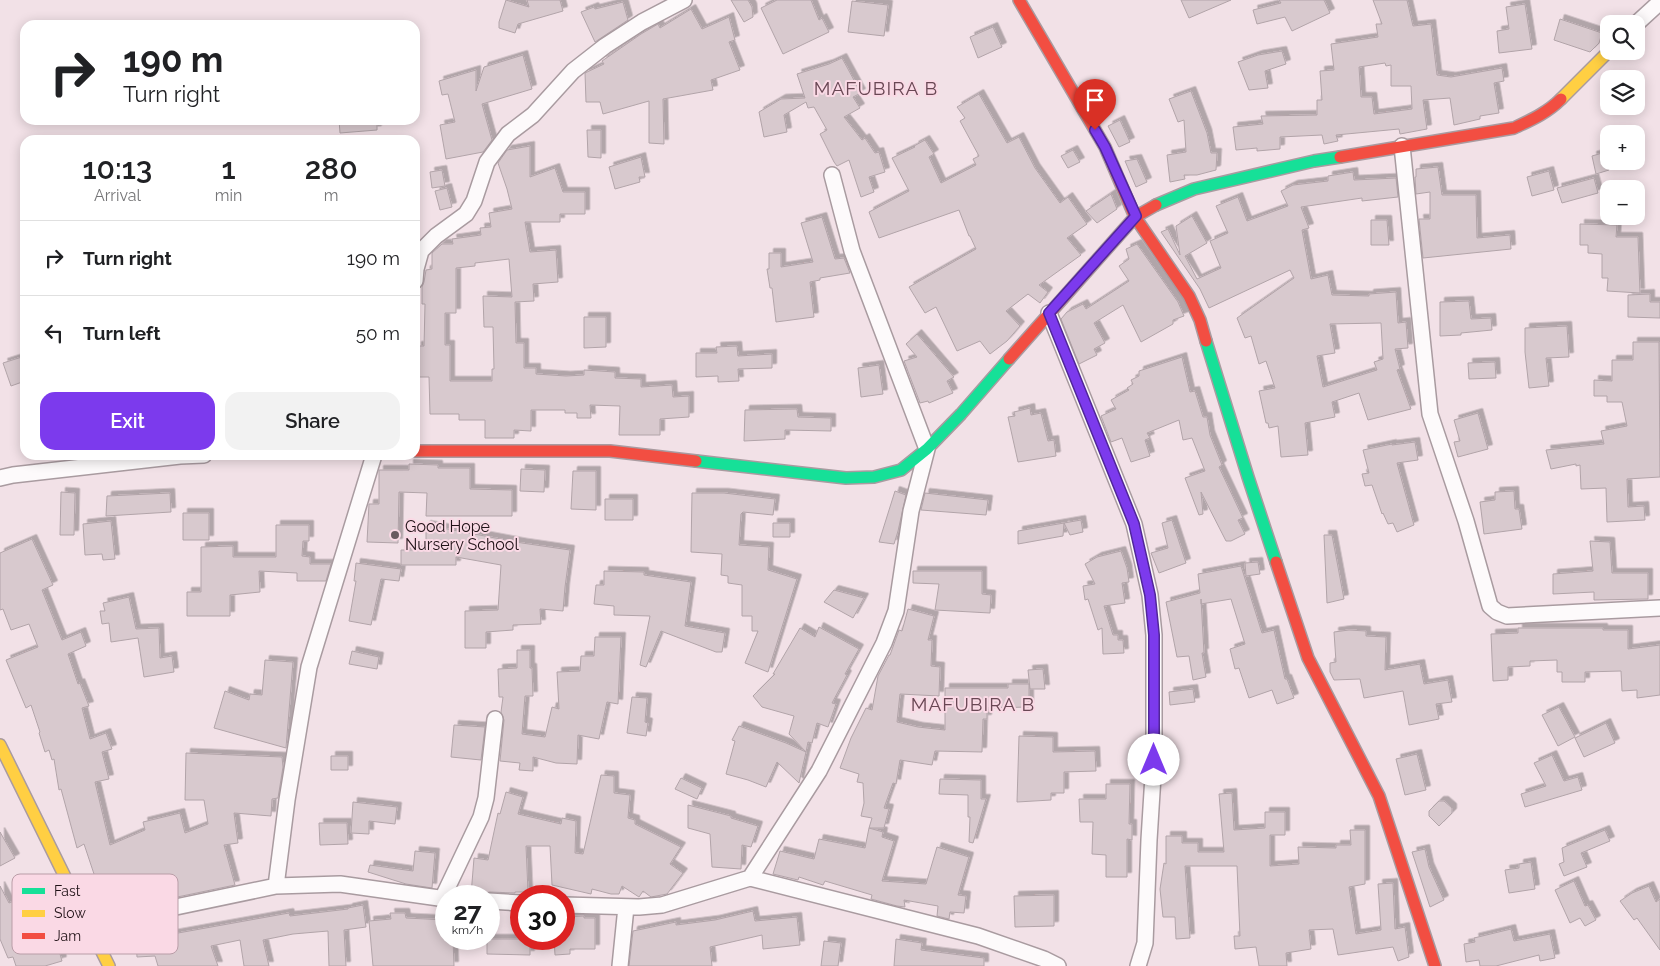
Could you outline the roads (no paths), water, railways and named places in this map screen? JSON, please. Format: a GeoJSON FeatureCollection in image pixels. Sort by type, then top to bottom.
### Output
{"type":"FeatureCollection","features":[{"type":"Feature","properties":{"kind":"street"},"geometry":{"type":"LineString","coordinates":[[420,255],[421,251],[436,236],[466,214],[474,202],[487,162],[508,134],[533,115],[573,72],[605,46],[642,22],[684,0]]}},
{"type":"Feature","properties":{"kind":"street"},"geometry":{"type":"LineString","coordinates":[[1019,0],[1105,147],[1136,216],[1189,296],[1200,320],[1248,477],[1308,658],[1379,796],[1435,966]]}},
{"type":"Feature","properties":{"kind":"street"},"geometry":{"type":"LineString","coordinates":[[1645,16],[1660,2]]}},
{"type":"Feature","properties":{"kind":"street"},"geometry":{"type":"LineString","coordinates":[[420,451],[610,451],[846,478],[874,477],[901,470],[927,449],[961,414],[1136,216],[1164,201],[1194,189],[1314,160],[1514,128],[1534,119],[1553,107],[1600,60]]}},
{"type":"Feature","properties":{"kind":"street"},"geometry":{"type":"LineString","coordinates":[[1402,146],[1430,414],[1466,521],[1490,606],[1497,612],[1507,616],[1660,608]]}},
{"type":"Feature","properties":{"kind":"street"},"geometry":{"type":"LineString","coordinates":[[750,878],[819,771],[884,643],[896,611],[911,511],[927,449],[852,251],[832,175]]}},
{"type":"Feature","properties":{"kind":"street"},"geometry":{"type":"LineString","coordinates":[[1049,313],[1134,524],[1150,595],[1154,635],[1154,760],[1145,943],[1138,966]]}},
{"type":"Feature","properties":{"kind":"street"},"geometry":{"type":"LineString","coordinates":[[0,478],[146,460]]}},
{"type":"Feature","properties":{"kind":"street"},"geometry":{"type":"LineString","coordinates":[[276,886],[287,800],[309,667],[372,460]]}},
{"type":"Feature","properties":{"kind":"street"},"geometry":{"type":"LineString","coordinates":[[450,885],[481,817],[486,798],[494,719]]}},
{"type":"Feature","properties":{"kind":"street"},"geometry":{"type":"LineString","coordinates":[[0,745],[64,874]]}},
{"type":"Feature","properties":{"kind":"street"},"geometry":{"type":"LineString","coordinates":[[575,905],[639,907],[662,905],[750,878],[978,936],[1044,959],[1058,966]]}},
{"type":"Feature","properties":{"kind":"street"},"geometry":{"type":"LineString","coordinates":[[178,907],[276,886],[340,884],[435,898]]}},
{"type":"Feature","properties":{"kind":"street"},"geometry":{"type":"LineString","coordinates":[[620,966],[626,906]]}},
{"type":"Feature","properties":{"kind":"street"},"geometry":{"type":"LineString","coordinates":[[103,954],[109,966]]}},
{"type":"Feature","properties":{"kind":"place","name":"Good Hope Nursery School"},"geometry":{"type":"Point","coordinates":[395,535]}},
{"type":"Feature","properties":{"kind":"district","name":"MAFUBIRA B"},"geometry":{"type":"Point","coordinates":[876,88]}},
{"type":"Feature","properties":{"kind":"district","name":"MAFUBIRA B"},"geometry":{"type":"Point","coordinates":[973,704]}}]}
